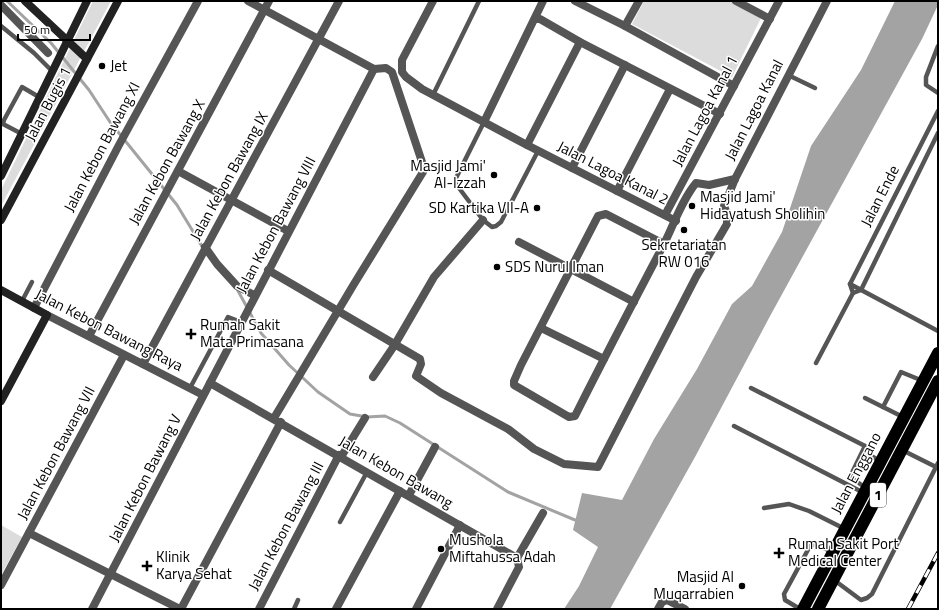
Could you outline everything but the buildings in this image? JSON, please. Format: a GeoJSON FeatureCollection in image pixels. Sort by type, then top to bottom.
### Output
{"type":"FeatureCollection","features":[{"type":"Feature","properties":{"kind":"highway","name":"Jalan Enggano"},"geometry":{"type":"LineString","coordinates":[[801,609],[845,530],[938,353]]}},
{"type":"Feature","properties":{"kind":"highway","name":"Jalan Enggano"},"geometry":{"type":"LineString","coordinates":[[818,609],[938,381]]}},
{"type":"Feature","properties":{"kind":"street"},"geometry":{"type":"LineString","coordinates":[[25,1],[66,44],[86,62]]}},
{"type":"Feature","properties":{"kind":"street","name":"Jalan Bugis 1"},"geometry":{"type":"LineString","coordinates":[[1,176],[87,1]]}},
{"type":"Feature","properties":{"kind":"street","name":"Jalan Bugis 1"},"geometry":{"type":"LineString","coordinates":[[1,220],[118,1]]}},
{"type":"Feature","properties":{"kind":"street","name":"Jalan Kebon Bawang XI"},"geometry":{"type":"LineString","coordinates":[[34,308],[127,128],[198,1]]}},
{"type":"Feature","properties":{"kind":"street"},"geometry":{"type":"LineString","coordinates":[[29,533],[180,609],[278,420],[302,370],[423,172],[424,168],[392,72],[386,68],[374,69],[248,1]]}},
{"type":"Feature","properties":{"kind":"street","name":"Jalan Kebon Bawang X"},"geometry":{"type":"LineString","coordinates":[[89,336],[269,1]]}},
{"type":"Feature","properties":{"kind":"street","name":"Jalan Kebon Bawang IX"},"geometry":{"type":"LineString","coordinates":[[143,364],[339,1]]}},
{"type":"Feature","properties":{"kind":"street","name":"Jalan Lagoa Kanal 2"},"geometry":{"type":"LineString","coordinates":[[433,1],[402,60],[401,68],[406,77],[433,95],[538,151],[676,221]]}},
{"type":"Feature","properties":{"kind":"street"},"geometry":{"type":"LineString","coordinates":[[484,122],[543,1]]}},
{"type":"Feature","properties":{"kind":"street"},"geometry":{"type":"LineString","coordinates":[[575,1],[625,26],[734,86]]}},
{"type":"Feature","properties":{"kind":"street"},"geometry":{"type":"LineString","coordinates":[[625,26],[638,1]]}},
{"type":"Feature","properties":{"kind":"street"},"geometry":{"type":"LineString","coordinates":[[736,1],[770,19]]}},
{"type":"Feature","properties":{"kind":"street","name":"Jalan Lagoa Kanal 1"},"geometry":{"type":"LineString","coordinates":[[665,215],[779,1]]}},
{"type":"Feature","properties":{"kind":"street","name":"Jalan Lagoa Kanal"},"geometry":{"type":"LineString","coordinates":[[541,328],[514,381],[514,385],[569,417],[575,416],[676,221],[687,193],[696,183],[709,185],[734,179],[827,1]]}},
{"type":"Feature","properties":{"kind":"street"},"geometry":{"type":"LineString","coordinates":[[1,5],[48,53]]}},
{"type":"Feature","properties":{"kind":"street"},"geometry":{"type":"LineString","coordinates":[[535,19],[540,19],[580,42],[720,114]]}},
{"type":"Feature","properties":{"kind":"street"},"geometry":{"type":"LineString","coordinates":[[527,145],[580,42]]}},
{"type":"Feature","properties":{"kind":"street"},"geometry":{"type":"LineString","coordinates":[[572,168],[625,65]]}},
{"type":"Feature","properties":{"kind":"street","name":"Jalan Kebon Bawang VIII"},"geometry":{"type":"LineString","coordinates":[[203,395],[374,69]]}},
{"type":"Feature","properties":{"kind":"street"},"geometry":{"type":"LineString","coordinates":[[617,191],[670,89]]}},
{"type":"Feature","properties":{"kind":"street"},"geometry":{"type":"LineString","coordinates":[[178,172],[288,231]]}},
{"type":"Feature","properties":{"kind":"street"},"geometry":{"type":"LineString","coordinates":[[268,270],[421,361],[416,374],[418,377],[441,393],[508,429],[534,449],[564,464],[598,467],[696,277],[727,224],[727,214],[724,206],[734,179]]}},
{"type":"Feature","properties":{"kind":"street"},"geometry":{"type":"LineString","coordinates":[[604,359],[541,328],[598,216],[606,214],[664,244]]}},
{"type":"Feature","properties":{"kind":"street"},"geometry":{"type":"LineString","coordinates":[[373,377],[394,346],[434,277],[483,220]]}},
{"type":"Feature","properties":{"kind":"street"},"geometry":{"type":"LineString","coordinates":[[519,242],[634,302]]}},
{"type":"Feature","properties":{"kind":"street"},"geometry":{"type":"LineString","coordinates":[[205,247],[217,264],[237,286],[254,297]]}},
{"type":"Feature","properties":{"kind":"street","name":"Jalan Kebon Bawang Raya"},"geometry":{"type":"LineString","coordinates":[[1,290],[203,395]]}},
{"type":"Feature","properties":{"kind":"street"},"geometry":{"type":"LineString","coordinates":[[1,401],[48,315]]}},
{"type":"Feature","properties":{"kind":"street","name":"Jalan Kebon Bawang VII"},"geometry":{"type":"LineString","coordinates":[[1,585],[124,355]]}},
{"type":"Feature","properties":{"kind":"street","name":"Jalan Kebon Bawang"},"geometry":{"type":"LineString","coordinates":[[210,382],[517,558]]}},
{"type":"Feature","properties":{"kind":"street","name":"Jalan Kebon Bawang V"},"geometry":{"type":"LineString","coordinates":[[92,609],[203,395]]}},
{"type":"Feature","properties":{"kind":"street","name":"Jalan Kebon Bawang III"},"geometry":{"type":"LineString","coordinates":[[259,609],[340,456],[365,418]]}},
{"type":"Feature","properties":{"kind":"street"},"geometry":{"type":"LineString","coordinates":[[409,495],[435,447]]}},
{"type":"Feature","properties":{"kind":"street"},"geometry":{"type":"LineString","coordinates":[[336,609],[400,491]]}},
{"type":"Feature","properties":{"kind":"street"},"geometry":{"type":"LineString","coordinates":[[497,609],[519,567],[517,558],[542,513]]}},
{"type":"Feature","properties":{"kind":"street"},"geometry":{"type":"LineString","coordinates":[[416,609],[460,525]]}},
{"type":"Feature","properties":{"kind":"street"},"geometry":{"type":"LineString","coordinates":[[658,609],[662,602],[667,600],[685,609]]}},
{"type":"Feature","properties":{"kind":"lane"},"geometry":{"type":"LineString","coordinates":[[433,95],[479,1]]}},
{"type":"Feature","properties":{"kind":"lane"},"geometry":{"type":"LineString","coordinates":[[1,26],[53,69]]}},
{"type":"Feature","properties":{"kind":"lane"},"geometry":{"type":"LineString","coordinates":[[938,46],[926,77],[926,85],[938,93]]}},
{"type":"Feature","properties":{"kind":"lane"},"geometry":{"type":"LineString","coordinates":[[788,75],[815,88]]}},
{"type":"Feature","properties":{"kind":"lane"},"geometry":{"type":"LineString","coordinates":[[22,134],[5,126],[3,124],[4,120],[22,87],[39,97]]}},
{"type":"Feature","properties":{"kind":"lane","name":"Jalan Ende"},"geometry":{"type":"LineString","coordinates":[[850,284],[938,111]]}},
{"type":"Feature","properties":{"kind":"lane"},"geometry":{"type":"LineString","coordinates":[[483,220],[456,184],[484,122]]}},
{"type":"Feature","properties":{"kind":"lane"},"geometry":{"type":"LineString","coordinates":[[929,127],[938,133]]}},
{"type":"Feature","properties":{"kind":"lane","name":"Jalan Ende"},"geometry":{"type":"LineString","coordinates":[[861,290],[938,133]]}},
{"type":"Feature","properties":{"kind":"lane","name":"Jalan Lagoa Kanal 2"},"geometry":{"type":"LineString","coordinates":[[483,220],[492,227],[501,222],[538,151]]}},
{"type":"Feature","properties":{"kind":"lane"},"geometry":{"type":"LineString","coordinates":[[22,301],[32,282]]}},
{"type":"Feature","properties":{"kind":"lane"},"geometry":{"type":"LineString","coordinates":[[850,284],[938,332]]}},
{"type":"Feature","properties":{"kind":"lane"},"geometry":{"type":"LineString","coordinates":[[850,284],[853,293]]}},
{"type":"Feature","properties":{"kind":"lane"},"geometry":{"type":"LineString","coordinates":[[816,363],[853,293],[861,290]]}},
{"type":"Feature","properties":{"kind":"lane"},"geometry":{"type":"LineString","coordinates":[[190,388],[228,317],[242,319]]}},
{"type":"Feature","properties":{"kind":"lane"},"geometry":{"type":"LineString","coordinates":[[883,407],[901,372],[923,381]]}},
{"type":"Feature","properties":{"kind":"lane"},"geometry":{"type":"LineString","coordinates":[[750,388],[865,446],[868,448],[866,453],[880,461]]}},
{"type":"Feature","properties":{"kind":"lane"},"geometry":{"type":"LineString","coordinates":[[865,398],[904,417]]}},
{"type":"Feature","properties":{"kind":"lane"},"geometry":{"type":"LineString","coordinates":[[734,426],[865,490]]}},
{"type":"Feature","properties":{"kind":"lane"},"geometry":{"type":"LineString","coordinates":[[865,446],[850,477],[865,490]]}},
{"type":"Feature","properties":{"kind":"lane"},"geometry":{"type":"LineString","coordinates":[[833,579],[861,600],[872,594],[937,465],[902,450]]}},
{"type":"Feature","properties":{"kind":"lane"},"geometry":{"type":"LineString","coordinates":[[340,522],[367,472]]}},
{"type":"Feature","properties":{"kind":"lane"},"geometry":{"type":"LineString","coordinates":[[764,508],[789,504],[809,511],[845,530]]}},
{"type":"Feature","properties":{"kind":"lane"},"geometry":{"type":"LineString","coordinates":[[801,609],[785,600],[784,594],[810,546],[816,544],[833,552]]}},
{"type":"Feature","properties":{"kind":"lane"},"geometry":{"type":"LineString","coordinates":[[294,609],[298,600]]}},
{"type":"Feature","properties":{"kind":"shaded area"},"geometry":{"type":"Polygon","coordinates":[[[93,1],[111,1],[1,206],[1,190],[93,1]]]}},
{"type":"Feature","properties":{"kind":"shaded area"},"geometry":{"type":"Polygon","coordinates":[[[644,1],[730,1],[761,18],[732,77],[632,24],[644,1]]]}},
{"type":"Feature","properties":{"kind":"shaded area"},"geometry":{"type":"Polygon","coordinates":[[[895,1],[938,1],[938,5],[922,39],[769,318],[695,457],[610,609],[564,609],[579,586],[598,547],[573,530],[582,493],[622,500],[654,439],[697,369],[732,304],[752,286],[782,232],[811,146],[861,70],[895,1]]]}},
{"type":"Feature","properties":{"kind":"shaded area"},"geometry":{"type":"Polygon","coordinates":[[[1,525],[22,537],[1,575],[1,525]]]}},
{"type":"Feature","properties":{"kind":"waterway"},"geometry":{"type":"LineString","coordinates":[[7,1],[51,43],[89,90],[110,122],[177,205],[203,248]]}},
{"type":"Feature","properties":{"kind":"waterway"},"geometry":{"type":"LineString","coordinates":[[237,289],[261,333],[289,365],[318,392],[350,414],[367,417],[385,416],[400,423],[508,492],[575,520]]}},
{"type":"Feature","properties":{"kind":"railway"},"geometry":{"type":"LineString","coordinates":[[908,609],[938,553]]}},
{"type":"Feature","properties":{"kind":"place","name":"Jet"},"geometry":{"type":"Point","coordinates":[102,66]}},
{"type":"Feature","properties":{"kind":"place","name":"Masjid Jami' Al-Izzah"},"geometry":{"type":"Point","coordinates":[494,175]}},
{"type":"Feature","properties":{"kind":"place","name":"Masjid Jami' Hidayatush Sholihin"},"geometry":{"type":"Point","coordinates":[692,206]}},
{"type":"Feature","properties":{"kind":"place","name":"SD Kartika VII-A"},"geometry":{"type":"Point","coordinates":[537,208]}},
{"type":"Feature","properties":{"kind":"place","name":"Sekretariatan RW 016"},"geometry":{"type":"Point","coordinates":[684,230]}},
{"type":"Feature","properties":{"kind":"place","name":"SDS Nurul Iman"},"geometry":{"type":"Point","coordinates":[497,267]}},
{"type":"Feature","properties":{"kind":"place","name":"Rumah Sakit Mata Primasana"},"geometry":{"type":"Point","coordinates":[191,334]}},
{"type":"Feature","properties":{"kind":"place","name":"Mushola Miftahussa Adah"},"geometry":{"type":"Point","coordinates":[441,549]}},
{"type":"Feature","properties":{"kind":"place","name":"Rumah Sakit Port Medical Center"},"geometry":{"type":"Point","coordinates":[779,553]}},
{"type":"Feature","properties":{"kind":"place","name":"Klinik Karya Sehat"},"geometry":{"type":"Point","coordinates":[147,566]}},
{"type":"Feature","properties":{"kind":"place","name":"Masjid Al Muqarrabien"},"geometry":{"type":"Point","coordinates":[742,586]}}]}
